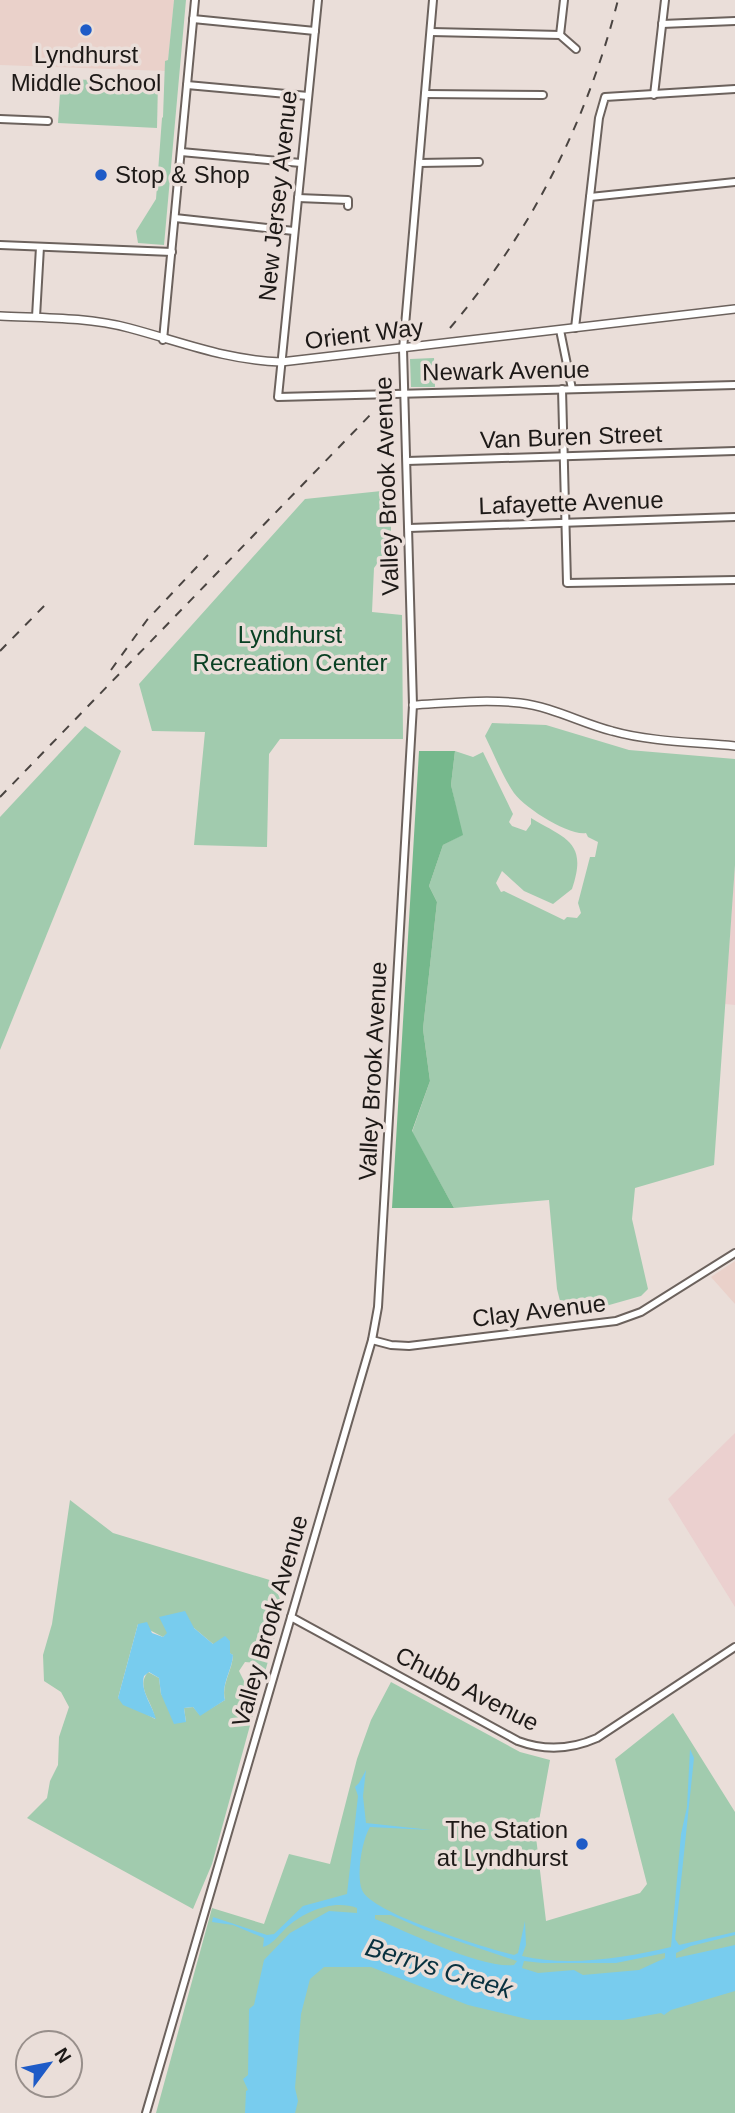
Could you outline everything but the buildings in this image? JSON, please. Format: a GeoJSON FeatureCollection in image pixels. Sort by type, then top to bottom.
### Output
{"type":"FeatureCollection","features":[{"type":"Feature","properties":{"kind":"street"},"geometry":{"type":"LineString","coordinates":[[163,340],[195,0]]}},
{"type":"Feature","properties":{"kind":"street","name":"New Jersey Avenue"},"geometry":{"type":"LineString","coordinates":[[278,397],[318,0]]}},
{"type":"Feature","properties":{"kind":"street","name":"Valley Brook Avenue"},"geometry":{"type":"LineString","coordinates":[[146,2113],[372,1340],[378,1306],[413,705],[403,349],[433,0]]}},
{"type":"Feature","properties":{"kind":"street"},"geometry":{"type":"LineString","coordinates":[[560,35],[564,0]]}},
{"type":"Feature","properties":{"kind":"street"},"geometry":{"type":"LineString","coordinates":[[654,95],[665,0]]}},
{"type":"Feature","properties":{"kind":"street"},"geometry":{"type":"LineString","coordinates":[[193,19],[314,30]]}},
{"type":"Feature","properties":{"kind":"street"},"geometry":{"type":"LineString","coordinates":[[662,24],[735,21]]}},
{"type":"Feature","properties":{"kind":"street"},"geometry":{"type":"LineString","coordinates":[[430,32],[560,35],[576,50]]}},
{"type":"Feature","properties":{"kind":"street"},"geometry":{"type":"LineString","coordinates":[[187,85],[308,96]]}},
{"type":"Feature","properties":{"kind":"street"},"geometry":{"type":"LineString","coordinates":[[575,328],[599,118],[605,97],[735,89]]}},
{"type":"Feature","properties":{"kind":"street"},"geometry":{"type":"LineString","coordinates":[[425,94],[543,95]]}},
{"type":"Feature","properties":{"kind":"street"},"geometry":{"type":"LineString","coordinates":[[0,119],[48,121]]}},
{"type":"Feature","properties":{"kind":"street"},"geometry":{"type":"LineString","coordinates":[[181,152],[301,163]]}},
{"type":"Feature","properties":{"kind":"street"},"geometry":{"type":"LineString","coordinates":[[419,163],[479,162]]}},
{"type":"Feature","properties":{"kind":"street"},"geometry":{"type":"LineString","coordinates":[[590,197],[735,182]]}},
{"type":"Feature","properties":{"kind":"street"},"geometry":{"type":"LineString","coordinates":[[298,198],[348,200],[348,206]]}},
{"type":"Feature","properties":{"kind":"street"},"geometry":{"type":"LineString","coordinates":[[175,218],[294,231]]}},
{"type":"Feature","properties":{"kind":"street"},"geometry":{"type":"LineString","coordinates":[[0,245],[172,252]]}},
{"type":"Feature","properties":{"kind":"street"},"geometry":{"type":"LineString","coordinates":[[36,317],[40,247]]}},
{"type":"Feature","properties":{"kind":"street","name":"Orient Way"},"geometry":{"type":"LineString","coordinates":[[0,316],[108,324],[192,348],[248,359],[281,362],[735,309]]}},
{"type":"Feature","properties":{"kind":"street"},"geometry":{"type":"LineString","coordinates":[[560,330],[572,389]]}},
{"type":"Feature","properties":{"kind":"street","name":"Newark Avenue"},"geometry":{"type":"LineString","coordinates":[[278,397],[735,385]]}},
{"type":"Feature","properties":{"kind":"street"},"geometry":{"type":"LineString","coordinates":[[562,389],[567,583],[735,580]]}},
{"type":"Feature","properties":{"kind":"street","name":"Van Buren Street"},"geometry":{"type":"LineString","coordinates":[[407,461],[735,451]]}},
{"type":"Feature","properties":{"kind":"street","name":"Lafayette Avenue"},"geometry":{"type":"LineString","coordinates":[[409,527],[735,517]]}},
{"type":"Feature","properties":{"kind":"street"},"geometry":{"type":"LineString","coordinates":[[413,705],[484,701],[524,703],[623,734],[735,746]]}},
{"type":"Feature","properties":{"kind":"street","name":"Clay Avenue"},"geometry":{"type":"LineString","coordinates":[[372,1340],[409,1346],[616,1321],[641,1312],[735,1252]]}},
{"type":"Feature","properties":{"kind":"street","name":"Chubb Avenue"},"geometry":{"type":"LineString","coordinates":[[291,1617],[518,1741],[551,1749],[575,1746],[597,1738],[735,1647]]}},
{"type":"Feature","properties":{"kind":"shaded area","name":"Lyndhurst Middle School"},"geometry":{"type":"Polygon","coordinates":[[[0,0],[174,0],[165,71],[0,65],[0,0]]]}},
{"type":"Feature","properties":{"kind":"shaded area"},"geometry":{"type":"Polygon","coordinates":[[[735,865],[735,1005],[725,1004],[735,865]]]}},
{"type":"Feature","properties":{"kind":"shaded area"},"geometry":{"type":"Polygon","coordinates":[[[735,1261],[735,1304],[711,1277],[735,1261]]]}},
{"type":"Feature","properties":{"kind":"shaded area"},"geometry":{"type":"Polygon","coordinates":[[[735,1433],[735,1607],[668,1499],[735,1433]]]}},
{"type":"Feature","properties":{"kind":"green space"},"geometry":{"type":"Polygon","coordinates":[[[174,0],[186,0],[164,245],[138,243],[136,231],[156,199],[165,61],[168,60],[174,0]]]}},
{"type":"Feature","properties":{"kind":"green space"},"geometry":{"type":"Polygon","coordinates":[[[61,79],[158,82],[157,128],[58,123],[61,79]]]}},
{"type":"Feature","properties":{"kind":"green space"},"geometry":{"type":"Polygon","coordinates":[[[434,358],[435,387],[411,387],[410,359],[434,358]]]}},
{"type":"Feature","properties":{"kind":"green space","name":"Lyndhurst Recreation Center"},"geometry":{"type":"Polygon","coordinates":[[[391,490],[391,545],[374,568],[372,612],[402,615],[403,739],[280,739],[269,754],[267,847],[194,845],[205,732],[152,731],[139,684],[305,499],[391,490]]]}},
{"type":"Feature","properties":{"kind":"green space"},"geometry":{"type":"Polygon","coordinates":[[[492,723],[546,725],[629,750],[735,759],[735,865],[714,1165],[635,1188],[632,1219],[648,1289],[641,1296],[588,1311],[562,1309],[557,1289],[549,1200],[454,1208],[412,1132],[430,1081],[423,1029],[437,902],[429,886],[443,845],[462,835],[451,785],[455,751],[473,757],[483,752],[513,814],[509,822],[512,826],[526,831],[531,824],[531,818],[564,837],[575,851],[577,861],[572,889],[553,904],[524,891],[502,871],[496,883],[501,892],[504,891],[564,920],[567,917],[577,918],[581,913],[578,903],[590,857],[595,857],[598,842],[586,833],[568,830],[546,819],[517,797],[504,777],[485,736],[492,723]]]}},
{"type":"Feature","properties":{"kind":"green space"},"geometry":{"type":"Polygon","coordinates":[[[85,726],[121,751],[0,1050],[0,817],[85,726]]]}},
{"type":"Feature","properties":{"kind":"green space"},"geometry":{"type":"Polygon","coordinates":[[[419,751],[455,751],[451,785],[463,835],[443,845],[429,886],[437,902],[423,1029],[430,1081],[412,1131],[454,1208],[392,1208],[419,751]]]}},
{"type":"Feature","properties":{"kind":"green space"},"geometry":{"type":"Polygon","coordinates":[[[70,1500],[113,1533],[273,1581],[283,1607],[262,1683],[257,1663],[245,1662],[239,1671],[247,1687],[260,1689],[212,1864],[193,1909],[27,1818],[47,1798],[50,1781],[58,1765],[59,1737],[69,1707],[61,1692],[44,1681],[43,1655],[52,1624],[70,1500]],[[138,1624],[118,1698],[155,1719],[143,1683],[148,1672],[159,1678],[161,1694],[186,1722],[184,1708],[193,1707],[200,1715],[225,1700],[224,1689],[233,1655],[213,1644],[194,1628],[163,1637],[138,1624]]]}},
{"type":"Feature","properties":{"kind":"green space"},"geometry":{"type":"Polygon","coordinates":[[[391,1682],[520,1752],[550,1760],[536,1837],[546,1921],[640,1893],[647,1884],[615,1759],[673,1713],[735,1812],[735,2113],[156,2113],[212,1908],[264,1924],[289,1854],[330,1864],[357,1759],[371,1720],[391,1682]]]}},
{"type":"Feature","properties":{"kind":"water"},"geometry":{"type":"Polygon","coordinates":[[[185,1611],[194,1628],[213,1644],[225,1636],[230,1641],[230,1653],[233,1655],[224,1688],[225,1700],[200,1716],[193,1707],[184,1708],[186,1722],[174,1724],[161,1694],[159,1678],[149,1672],[144,1676],[143,1682],[156,1719],[123,1705],[118,1698],[138,1624],[147,1622],[152,1633],[163,1637],[167,1633],[159,1617],[185,1611]]]}},
{"type":"Feature","properties":{"kind":"water","name":"Berrys Creek"},"geometry":{"type":"Polygon","coordinates":[[[690,1749],[694,1758],[675,1939],[679,1945],[735,1932],[735,1935],[691,1946],[676,1953],[676,1958],[735,1945],[735,1991],[671,2010],[664,2015],[661,2013],[623,2020],[531,2020],[468,2005],[371,1967],[324,1967],[310,1979],[301,2014],[295,2088],[298,2101],[295,2113],[245,2113],[248,2090],[243,2079],[248,2075],[249,2009],[254,2005],[264,1960],[290,1933],[329,1911],[357,1913],[357,1908],[328,1906],[309,1913],[263,1947],[264,1938],[233,1925],[212,1922],[213,1917],[267,1935],[274,1934],[303,1906],[347,1894],[358,1796],[355,1787],[366,1770],[363,1796],[366,1823],[431,1830],[370,1827],[362,1849],[360,1884],[370,1899],[431,1929],[514,1955],[518,1953],[525,1921],[526,1945],[522,1956],[540,1959],[596,1960],[671,1947],[681,1834],[687,1807],[690,1749]],[[375,1915],[375,1919],[464,1956],[500,1965],[514,1965],[517,1961],[425,1930],[391,1915],[375,1915]],[[665,1953],[616,1963],[524,1961],[522,1968],[538,1973],[574,1970],[583,1975],[639,1970],[665,1958],[665,1953]]]}},
{"type":"Feature","properties":{"kind":"railway"},"geometry":{"type":"LineString","coordinates":[[450,328],[506,253],[553,174],[590,89],[618,0]]}},
{"type":"Feature","properties":{"kind":"railway"},"geometry":{"type":"LineString","coordinates":[[0,797],[374,411]]}},
{"type":"Feature","properties":{"kind":"railway"},"geometry":{"type":"LineString","coordinates":[[111,670],[147,620],[208,555]]}},
{"type":"Feature","properties":{"kind":"railway"},"geometry":{"type":"LineString","coordinates":[[0,651],[46,604]]}},
{"type":"Feature","properties":{"kind":"place","name":"Lyndhurst Middle School"},"geometry":{"type":"Point","coordinates":[86,30]}},
{"type":"Feature","properties":{"kind":"place","name":"Stop & Shop"},"geometry":{"type":"Point","coordinates":[101,175]}},
{"type":"Feature","properties":{"kind":"place","name":"The Station at Lyndhurst"},"geometry":{"type":"Point","coordinates":[582,1844]}}]}
